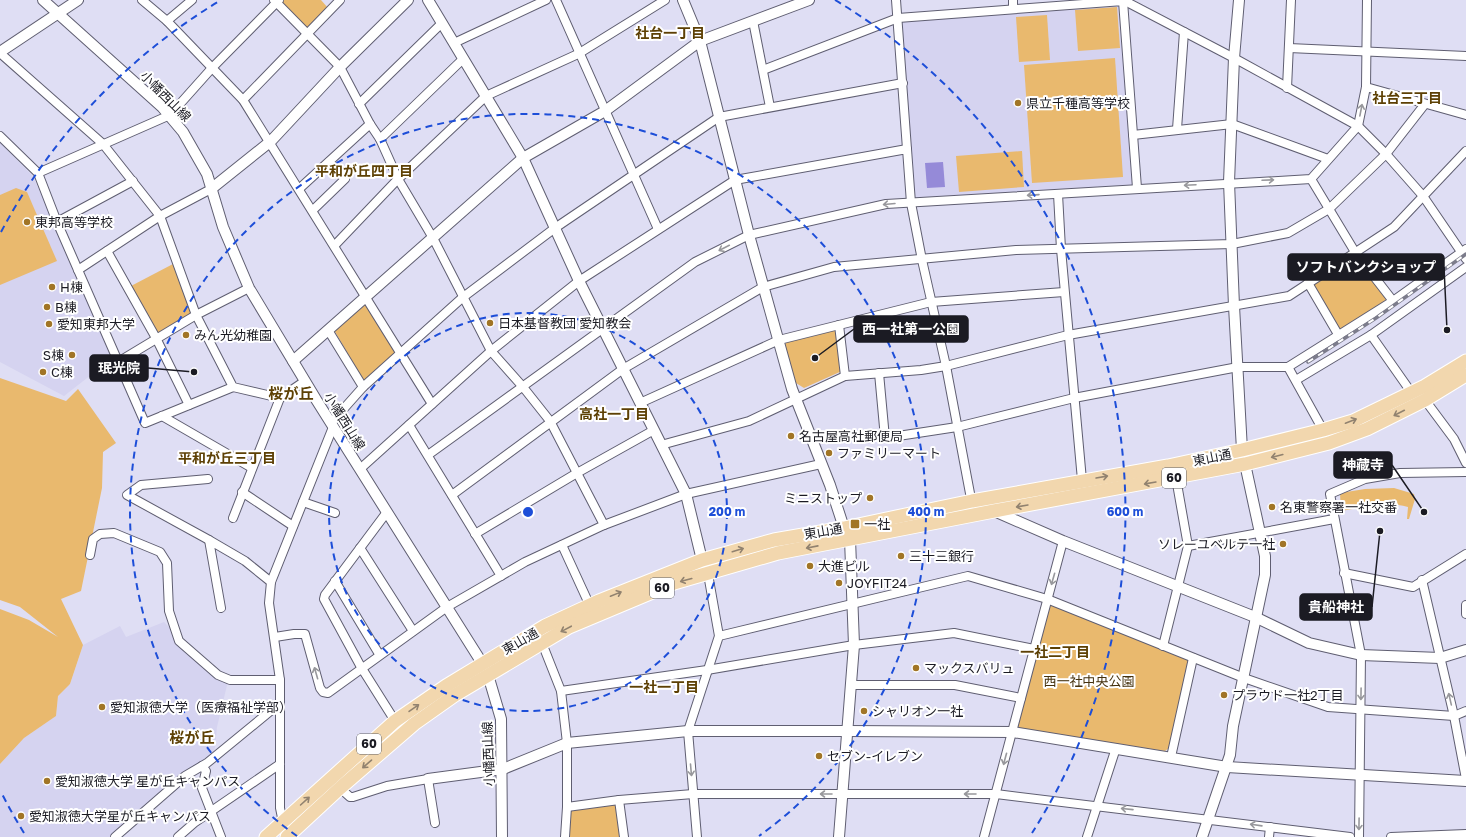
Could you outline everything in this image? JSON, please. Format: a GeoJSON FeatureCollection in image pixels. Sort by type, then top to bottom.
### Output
{"type":"FeatureCollection","features":[{"type":"Feature","properties":{"kind":"main road","name":"60"},"geometry":{"type":"LineString","coordinates":[[1425,386],[1466,355]]}},
{"type":"Feature","properties":{"kind":"main road","name":"東山通"},"geometry":{"type":"LineString","coordinates":[[287,837],[340,788],[414,724],[455,695],[569,627],[674,583],[847,534],[972,501],[1242,450],[1322,430],[1353,421],[1425,386],[1466,361]]}},
{"type":"Feature","properties":{"kind":"main road","name":"東山通"},"geometry":{"type":"LineString","coordinates":[[266,837],[395,721],[482,663],[545,626],[702,560],[774,540],[847,534],[974,515],[1245,464],[1329,443],[1367,429],[1425,400],[1463,377]]}},
{"type":"Feature","properties":{"kind":"street","name":"小幡西山線"},"geometry":{"type":"LineString","coordinates":[[43,0],[170,115],[183,132],[204,167],[223,227],[249,288],[332,425],[482,663],[488,675],[501,718],[503,769],[502,837]]}},
{"type":"Feature","properties":{"kind":"street"},"geometry":{"type":"LineString","coordinates":[[78,0],[0,52],[103,144],[160,216],[196,315],[233,387]]}},
{"type":"Feature","properties":{"kind":"street"},"geometry":{"type":"LineString","coordinates":[[142,0],[167,21],[243,100],[300,188],[334,246],[432,404]]}},
{"type":"Feature","properties":{"kind":"street"},"geometry":{"type":"LineString","coordinates":[[167,21],[192,0]]}},
{"type":"Feature","properties":{"kind":"street"},"geometry":{"type":"LineString","coordinates":[[243,100],[340,0]]}},
{"type":"Feature","properties":{"kind":"street"},"geometry":{"type":"LineString","coordinates":[[78,270],[160,216],[211,189],[271,142],[340,67],[408,0]]}},
{"type":"Feature","properties":{"kind":"street"},"geometry":{"type":"LineString","coordinates":[[428,0],[523,158],[579,281],[686,494],[702,560]]}},
{"type":"Feature","properties":{"kind":"street"},"geometry":{"type":"LineString","coordinates":[[454,43],[546,0]]}},
{"type":"Feature","properties":{"kind":"street"},"geometry":{"type":"LineString","coordinates":[[556,0],[578,54],[658,229]]}},
{"type":"Feature","properties":{"kind":"street"},"geometry":{"type":"LineString","coordinates":[[334,246],[398,179],[486,96],[578,54],[665,0]]}},
{"type":"Feature","properties":{"kind":"street"},"geometry":{"type":"LineString","coordinates":[[683,0],[700,41],[749,235],[796,399],[830,485],[847,534],[854,645],[839,837]]}},
{"type":"Feature","properties":{"kind":"street"},"geometry":{"type":"LineString","coordinates":[[896,0],[911,203],[922,260],[946,366],[974,515]]}},
{"type":"Feature","properties":{"kind":"street"},"geometry":{"type":"LineString","coordinates":[[1013,0],[1013,9]]}},
{"type":"Feature","properties":{"kind":"street"},"geometry":{"type":"LineString","coordinates":[[763,70],[898,18],[1123,0],[1234,58],[1358,126],[1386,154],[1423,196],[1464,254],[1339,336],[1288,367],[1238,367],[1074,398],[958,427],[885,438],[879,373]]}},
{"type":"Feature","properties":{"kind":"street"},"geometry":{"type":"LineString","coordinates":[[1123,0],[1137,188]]}},
{"type":"Feature","properties":{"kind":"street"},"geometry":{"type":"LineString","coordinates":[[1202,837],[1227,767],[1255,617],[1265,575],[1265,556],[1242,450],[1234,306],[1229,182],[1234,58],[1239,0]]}},
{"type":"Feature","properties":{"kind":"street"},"geometry":{"type":"LineString","coordinates":[[1287,88],[1291,0]]}},
{"type":"Feature","properties":{"kind":"street"},"geometry":{"type":"LineString","coordinates":[[428,455],[603,327],[695,262],[749,235],[886,204],[1229,182],[1311,179],[1358,126],[1366,87],[1367,0]]}},
{"type":"Feature","properties":{"kind":"street"},"geometry":{"type":"LineString","coordinates":[[38,173],[170,115],[212,68],[276,1],[340,67],[370,124],[380,139],[398,179],[433,238],[462,298],[491,351],[523,387],[550,422],[604,525]]}},
{"type":"Feature","properties":{"kind":"street"},"geometry":{"type":"LineString","coordinates":[[293,360],[523,158],[605,112],[700,41],[802,1]]}},
{"type":"Feature","properties":{"kind":"street"},"geometry":{"type":"LineString","coordinates":[[753,21],[770,107]]}},
{"type":"Feature","properties":{"kind":"street"},"geometry":{"type":"LineString","coordinates":[[360,104],[442,23]]}},
{"type":"Feature","properties":{"kind":"street"},"geometry":{"type":"LineString","coordinates":[[1176,129],[1184,32]]}},
{"type":"Feature","properties":{"kind":"street"},"geometry":{"type":"LineString","coordinates":[[1289,48],[1466,56]]}},
{"type":"Feature","properties":{"kind":"street"},"geometry":{"type":"LineString","coordinates":[[380,139],[463,59]]}},
{"type":"Feature","properties":{"kind":"street"},"geometry":{"type":"LineString","coordinates":[[287,837],[280,808],[280,680],[269,603],[271,582],[332,425],[363,387],[462,298],[555,228],[719,117],[903,83]]}},
{"type":"Feature","properties":{"kind":"street"},"geometry":{"type":"LineString","coordinates":[[1366,87],[1466,115]]}},
{"type":"Feature","properties":{"kind":"street"},"geometry":{"type":"LineString","coordinates":[[452,495],[623,369],[763,287],[834,267],[922,260],[1016,250],[1232,244],[1288,233],[1329,209],[1386,154],[1425,104]]}},
{"type":"Feature","properties":{"kind":"street"},"geometry":{"type":"LineString","coordinates":[[300,188],[370,124]]}},
{"type":"Feature","properties":{"kind":"street"},"geometry":{"type":"LineString","coordinates":[[1133,135],[1176,129],[1232,124],[1328,159]]}},
{"type":"Feature","properties":{"kind":"street"},"geometry":{"type":"LineString","coordinates":[[0,136],[38,173],[57,222],[145,423],[233,387],[280,398]]}},
{"type":"Feature","properties":{"kind":"street"},"geometry":{"type":"LineString","coordinates":[[360,469],[491,351],[579,281],[735,180],[908,149]]}},
{"type":"Feature","properties":{"kind":"street"},"geometry":{"type":"LineString","coordinates":[[661,445],[749,421],[845,376],[921,370],[946,366],[1068,335],[1288,296],[1394,227],[1466,151]]}},
{"type":"Feature","properties":{"kind":"street"},"geometry":{"type":"LineString","coordinates":[[313,210],[345,179],[329,162]]}},
{"type":"Feature","properties":{"kind":"street"},"geometry":{"type":"LineString","coordinates":[[1311,179],[1355,252],[1393,301]]}},
{"type":"Feature","properties":{"kind":"street"},"geometry":{"type":"LineString","coordinates":[[57,222],[133,181]]}},
{"type":"Feature","properties":{"kind":"street"},"geometry":{"type":"LineString","coordinates":[[1058,194],[1064,292],[1082,480]]}},
{"type":"Feature","properties":{"kind":"street"},"geometry":{"type":"LineString","coordinates":[[107,251],[156,338],[189,405]]}},
{"type":"Feature","properties":{"kind":"street"},"geometry":{"type":"LineString","coordinates":[[1296,380],[1371,335],[1466,267]]}},
{"type":"Feature","properties":{"kind":"street"},"geometry":{"type":"LineString","coordinates":[[1308,283],[1339,336]]}},
{"type":"Feature","properties":{"kind":"street"},"geometry":{"type":"LineString","coordinates":[[118,362],[196,315],[249,288]]}},
{"type":"Feature","properties":{"kind":"street"},"geometry":{"type":"LineString","coordinates":[[640,403],[778,340],[932,302],[1064,292]]}},
{"type":"Feature","properties":{"kind":"street"},"geometry":{"type":"LineString","coordinates":[[839,325],[845,376]]}},
{"type":"Feature","properties":{"kind":"street"},"geometry":{"type":"LineString","coordinates":[[328,330],[363,387]]}},
{"type":"Feature","properties":{"kind":"street"},"geometry":{"type":"LineString","coordinates":[[1371,335],[1411,392]]}},
{"type":"Feature","properties":{"kind":"street"},"geometry":{"type":"LineString","coordinates":[[1288,367],[1322,430]]}},
{"type":"Feature","properties":{"kind":"street"},"geometry":{"type":"LineString","coordinates":[[233,518],[280,398],[305,381]]}},
{"type":"Feature","properties":{"kind":"street"},"geometry":{"type":"LineString","coordinates":[[1425,400],[1454,439],[1466,463]]}},
{"type":"Feature","properties":{"kind":"street"},"geometry":{"type":"LineString","coordinates":[[162,416],[252,468]]}},
{"type":"Feature","properties":{"kind":"street"},"geometry":{"type":"LineString","coordinates":[[409,425],[501,576]]}},
{"type":"Feature","properties":{"kind":"street"},"geometry":{"type":"LineString","coordinates":[[475,534],[577,473],[654,430]]}},
{"type":"Feature","properties":{"kind":"street"},"geometry":{"type":"LineString","coordinates":[[275,637],[305,634],[323,692],[328,693],[361,667],[447,607],[525,562],[562,544],[604,525],[686,494],[821,464]]}},
{"type":"Feature","properties":{"kind":"street"},"geometry":{"type":"LineString","coordinates":[[1359,837],[1361,775],[1361,655],[1330,494],[1365,478],[1400,473],[1466,472]]}},
{"type":"Feature","properties":{"kind":"street"},"geometry":{"type":"LineString","coordinates":[[1163,646],[1179,588],[1188,546],[1176,478]]}},
{"type":"Feature","properties":{"kind":"street"},"geometry":{"type":"LineString","coordinates":[[208,479],[141,485],[127,495],[245,561],[271,582]]}},
{"type":"Feature","properties":{"kind":"street"},"geometry":{"type":"LineString","coordinates":[[242,492],[293,526]]}},
{"type":"Feature","properties":{"kind":"street"},"geometry":{"type":"LineString","coordinates":[[303,502],[335,513]]}},
{"type":"Feature","properties":{"kind":"street"},"geometry":{"type":"LineString","coordinates":[[994,511],[1063,542],[1255,617],[1309,643],[1361,655],[1440,658],[1466,650]]}},
{"type":"Feature","properties":{"kind":"street"},"geometry":{"type":"LineString","coordinates":[[388,512],[324,595],[324,599],[361,667],[395,721]]}},
{"type":"Feature","properties":{"kind":"street"},"geometry":{"type":"LineString","coordinates":[[1188,546],[1334,518]]}},
{"type":"Feature","properties":{"kind":"street"},"geometry":{"type":"LineString","coordinates":[[90,554],[93,539],[100,534],[114,533],[160,552],[167,564],[169,611],[181,645],[224,678],[280,680]]}},
{"type":"Feature","properties":{"kind":"street"},"geometry":{"type":"LineString","coordinates":[[209,540],[221,608]]}},
{"type":"Feature","properties":{"kind":"street"},"geometry":{"type":"LineString","coordinates":[[984,837],[1063,542]]}},
{"type":"Feature","properties":{"kind":"street"},"geometry":{"type":"LineString","coordinates":[[562,544],[590,606]]}},
{"type":"Feature","properties":{"kind":"street"},"geometry":{"type":"LineString","coordinates":[[360,548],[413,631]]}},
{"type":"Feature","properties":{"kind":"street"},"geometry":{"type":"LineString","coordinates":[[1344,573],[1413,587],[1466,554]]}},
{"type":"Feature","properties":{"kind":"street"},"geometry":{"type":"LineString","coordinates":[[698,837],[688,731],[719,636],[708,574]]}},
{"type":"Feature","properties":{"kind":"street"},"geometry":{"type":"LineString","coordinates":[[719,636],[968,576],[1047,599],[1244,678],[1328,708],[1454,716],[1466,711]]}},
{"type":"Feature","properties":{"kind":"street"},"geometry":{"type":"LineString","coordinates":[[340,788],[350,797],[353,797],[387,786],[503,769],[566,743],[688,731],[848,730],[1013,732],[1227,767],[1466,780],[1454,716],[1422,580]]}},
{"type":"Feature","properties":{"kind":"street"},"geometry":{"type":"LineString","coordinates":[[335,581],[379,654]]}},
{"type":"Feature","properties":{"kind":"street"},"geometry":{"type":"LineString","coordinates":[[1466,605],[1466,614]]}},
{"type":"Feature","properties":{"kind":"street"},"geometry":{"type":"LineString","coordinates":[[561,691],[707,670],[854,645],[954,632],[1034,649]]}},
{"type":"Feature","properties":{"kind":"street"},"geometry":{"type":"LineString","coordinates":[[542,643],[561,691],[566,743],[567,806],[565,837]]}},
{"type":"Feature","properties":{"kind":"street"},"geometry":{"type":"LineString","coordinates":[[1171,758],[1193,658]]}},
{"type":"Feature","properties":{"kind":"street"},"geometry":{"type":"LineString","coordinates":[[851,685],[955,685],[1021,698]]}},
{"type":"Feature","properties":{"kind":"street"},"geometry":{"type":"LineString","coordinates":[[115,837],[185,776],[202,766],[280,704]]}},
{"type":"Feature","properties":{"kind":"street"},"geometry":{"type":"LineString","coordinates":[[1087,837],[1116,748]]}},
{"type":"Feature","properties":{"kind":"street"},"geometry":{"type":"LineString","coordinates":[[178,837],[194,823],[280,764]]}},
{"type":"Feature","properties":{"kind":"street"},"geometry":{"type":"LineString","coordinates":[[202,766],[206,771],[202,788],[222,837]]}},
{"type":"Feature","properties":{"kind":"street"},"geometry":{"type":"LineString","coordinates":[[428,779],[434,823]]}},
{"type":"Feature","properties":{"kind":"street"},"geometry":{"type":"LineString","coordinates":[[567,806],[693,794],[996,794],[1209,818],[1350,837]]}},
{"type":"Feature","properties":{"kind":"street"},"geometry":{"type":"LineString","coordinates":[[619,800],[624,837]]}},
{"type":"Feature","properties":{"kind":"street"},"geometry":{"type":"LineString","coordinates":[[1269,837],[1270,827]]}},
{"type":"Feature","properties":{"kind":"street"},"geometry":{"type":"LineString","coordinates":[[1391,837],[1466,834]]}},
{"type":"Feature","properties":{"kind":"shaded area","name":"県立千種高等学校"},"geometry":{"type":"Polygon","coordinates":[[[1117,3],[1120,5],[1132,185],[915,199],[902,23],[904,21],[1117,3]]]}},
{"type":"Feature","properties":{"kind":"shaded area","name":"愛知東邦大学"},"geometry":{"type":"Polygon","coordinates":[[[0,143],[33,176],[115,363],[96,371],[64,396],[0,362],[0,143]]]}},
{"type":"Feature","properties":{"kind":"shaded area"},"geometry":{"type":"Polygon","coordinates":[[[943,162],[945,187],[927,188],[925,163],[943,162]]]}},
{"type":"Feature","properties":{"kind":"shaded area"},"geometry":{"type":"Polygon","coordinates":[[[164,622],[170,628],[179,645],[228,681],[217,727],[215,748],[210,757],[188,769],[111,837],[0,837],[0,764],[24,738],[56,716],[58,696],[70,684],[83,645],[120,626],[126,637],[164,622]]]}},
{"type":"Feature","properties":{"kind":"green space"},"geometry":{"type":"Polygon","coordinates":[[[284,0],[321,0],[328,8],[308,30],[282,2],[284,0]]]}},
{"type":"Feature","properties":{"kind":"green space"},"geometry":{"type":"Polygon","coordinates":[[[1117,7],[1120,48],[1078,51],[1075,10],[1117,7]]]}},
{"type":"Feature","properties":{"kind":"green space"},"geometry":{"type":"Polygon","coordinates":[[[1047,15],[1050,60],[1019,62],[1016,17],[1047,15]]]}},
{"type":"Feature","properties":{"kind":"green space"},"geometry":{"type":"Polygon","coordinates":[[[1115,58],[1123,177],[1032,183],[1024,65],[1115,58]]]}},
{"type":"Feature","properties":{"kind":"green space"},"geometry":{"type":"Polygon","coordinates":[[[1022,151],[1024,187],[959,192],[956,156],[1022,151]]]}},
{"type":"Feature","properties":{"kind":"green space"},"geometry":{"type":"Polygon","coordinates":[[[16,188],[27,192],[57,261],[0,285],[0,195],[16,188]]]}},
{"type":"Feature","properties":{"kind":"green space"},"geometry":{"type":"Polygon","coordinates":[[[1353,257],[1356,258],[1387,297],[1385,301],[1342,330],[1339,330],[1312,284],[1353,257]]]}},
{"type":"Feature","properties":{"kind":"green space"},"geometry":{"type":"Polygon","coordinates":[[[173,264],[191,313],[158,333],[131,286],[173,264]]]}},
{"type":"Feature","properties":{"kind":"green space"},"geometry":{"type":"Polygon","coordinates":[[[366,304],[395,352],[365,383],[334,330],[366,304]]]}},
{"type":"Feature","properties":{"kind":"green space"},"geometry":{"type":"Polygon","coordinates":[[[836,328],[842,371],[804,388],[796,383],[785,345],[787,340],[836,328]]]}},
{"type":"Feature","properties":{"kind":"green space"},"geometry":{"type":"Polygon","coordinates":[[[0,378],[66,401],[78,389],[116,443],[103,452],[102,488],[81,591],[61,599],[83,645],[70,684],[58,696],[56,716],[24,738],[0,764],[0,609],[29,620],[58,637],[20,607],[0,600],[0,378]]]}},
{"type":"Feature","properties":{"kind":"green space"},"geometry":{"type":"Polygon","coordinates":[[[1394,488],[1414,494],[1415,499],[1409,519],[1407,519],[1408,507],[1391,504],[1374,505],[1341,511],[1340,493],[1365,489],[1394,488]]]}},
{"type":"Feature","properties":{"kind":"green space","name":"西一社中央公園"},"geometry":{"type":"Polygon","coordinates":[[[1053,604],[1190,659],[1169,748],[1165,751],[1018,729],[1017,726],[1049,607],[1053,604]]]}},
{"type":"Feature","properties":{"kind":"green space"},"geometry":{"type":"Polygon","coordinates":[[[615,803],[618,805],[622,837],[568,837],[569,809],[615,803]]]}},
{"type":"Feature","properties":{"kind":"railway"},"geometry":{"type":"LineString","coordinates":[[1308,362],[1376,318],[1466,254]]}},
{"type":"Feature","properties":{"kind":"place","name":"県立千種高等学校"},"geometry":{"type":"Point","coordinates":[1018,103]}},
{"type":"Feature","properties":{"kind":"place","name":"東邦高等学校"},"geometry":{"type":"Point","coordinates":[27,222]}},
{"type":"Feature","properties":{"kind":"place","name":"H棟"},"geometry":{"type":"Point","coordinates":[52,287]}},
{"type":"Feature","properties":{"kind":"place","name":"B棟"},"geometry":{"type":"Point","coordinates":[47,307]}},
{"type":"Feature","properties":{"kind":"place","name":"日本基督教団 愛知教会"},"geometry":{"type":"Point","coordinates":[490,323]}},
{"type":"Feature","properties":{"kind":"place","name":"愛知東邦大学"},"geometry":{"type":"Point","coordinates":[49,324]}},
{"type":"Feature","properties":{"kind":"place","name":"ソフトバンクショップ"},"geometry":{"type":"Point","coordinates":[1447,330]}},
{"type":"Feature","properties":{"kind":"place","name":"みん光幼稚園"},"geometry":{"type":"Point","coordinates":[186,335]}},
{"type":"Feature","properties":{"kind":"place","name":"S棟"},"geometry":{"type":"Point","coordinates":[72,355]}},
{"type":"Feature","properties":{"kind":"place","name":"西一社第一公園"},"geometry":{"type":"Point","coordinates":[815,358]}},
{"type":"Feature","properties":{"kind":"place","name":"C棟"},"geometry":{"type":"Point","coordinates":[43,372]}},
{"type":"Feature","properties":{"kind":"place","name":"珉光院"},"geometry":{"type":"Point","coordinates":[194,372]}},
{"type":"Feature","properties":{"kind":"place","name":"名古屋高社郵便局"},"geometry":{"type":"Point","coordinates":[791,436]}},
{"type":"Feature","properties":{"kind":"place","name":"ファミリーマート"},"geometry":{"type":"Point","coordinates":[829,453]}},
{"type":"Feature","properties":{"kind":"place","name":"ミニストップ"},"geometry":{"type":"Point","coordinates":[870,498]}},
{"type":"Feature","properties":{"kind":"place","name":"名東警察署一社交番"},"geometry":{"type":"Point","coordinates":[1272,507]}},
{"type":"Feature","properties":{"kind":"place","name":"神藏寺"},"geometry":{"type":"Point","coordinates":[1424,512]}},
{"type":"Feature","properties":{"kind":"place","name":"一社"},"geometry":{"type":"Point","coordinates":[855,524]}},
{"type":"Feature","properties":{"kind":"place","name":"貴船神社"},"geometry":{"type":"Point","coordinates":[1380,531]}},
{"type":"Feature","properties":{"kind":"place","name":"ソレーユベルテ一社"},"geometry":{"type":"Point","coordinates":[1283,544]}},
{"type":"Feature","properties":{"kind":"place","name":"三十三銀行"},"geometry":{"type":"Point","coordinates":[901,556]}},
{"type":"Feature","properties":{"kind":"place","name":"大進ビル"},"geometry":{"type":"Point","coordinates":[810,566]}},
{"type":"Feature","properties":{"kind":"place","name":"JOYFIT24"},"geometry":{"type":"Point","coordinates":[839,583]}},
{"type":"Feature","properties":{"kind":"place","name":"マックスバリュ"},"geometry":{"type":"Point","coordinates":[916,668]}},
{"type":"Feature","properties":{"kind":"place","name":"プラウド一社2丁目"},"geometry":{"type":"Point","coordinates":[1224,695]}},
{"type":"Feature","properties":{"kind":"place","name":"愛知淑徳大学（医療福祉学部）"},"geometry":{"type":"Point","coordinates":[102,707]}},
{"type":"Feature","properties":{"kind":"place","name":"シャリオン一社"},"geometry":{"type":"Point","coordinates":[864,711]}},
{"type":"Feature","properties":{"kind":"place","name":"セブン-イレブン"},"geometry":{"type":"Point","coordinates":[819,756]}},
{"type":"Feature","properties":{"kind":"place","name":"愛知淑徳大学 星が丘キャンパス"},"geometry":{"type":"Point","coordinates":[47,781]}},
{"type":"Feature","properties":{"kind":"place","name":"愛知淑徳大学星が丘キャンパス"},"geometry":{"type":"Point","coordinates":[21,816]}},
{"type":"Feature","properties":{"kind":"district","name":"社台一丁目"},"geometry":{"type":"Point","coordinates":[670,33]}},
{"type":"Feature","properties":{"kind":"district","name":"社台三丁目"},"geometry":{"type":"Point","coordinates":[1407,98]}},
{"type":"Feature","properties":{"kind":"district","name":"平和が丘四丁目"},"geometry":{"type":"Point","coordinates":[364,171]}},
{"type":"Feature","properties":{"kind":"district","name":"桜が丘"},"geometry":{"type":"Point","coordinates":[291,394]}},
{"type":"Feature","properties":{"kind":"district","name":"高社一丁目"},"geometry":{"type":"Point","coordinates":[614,414]}},
{"type":"Feature","properties":{"kind":"district","name":"平和が丘三丁目"},"geometry":{"type":"Point","coordinates":[227,458]}},
{"type":"Feature","properties":{"kind":"district","name":"一社二丁目"},"geometry":{"type":"Point","coordinates":[1055,652]}},
{"type":"Feature","properties":{"kind":"district","name":"一社一丁目"},"geometry":{"type":"Point","coordinates":[664,687]}},
{"type":"Feature","properties":{"kind":"district","name":"桜が丘"},"geometry":{"type":"Point","coordinates":[192,738]}}]}
